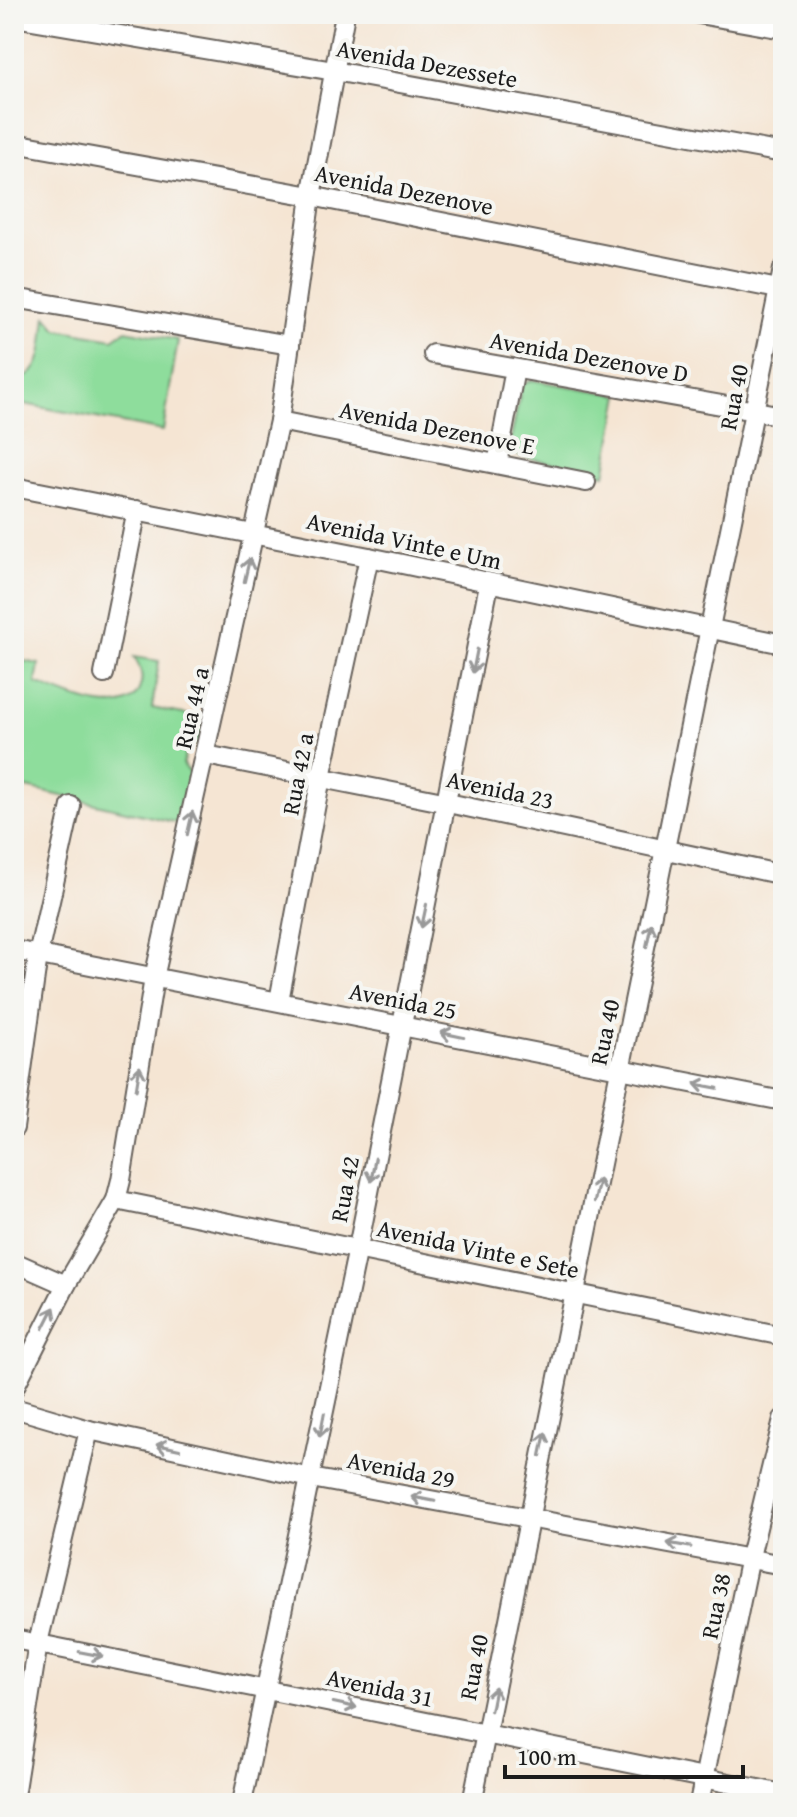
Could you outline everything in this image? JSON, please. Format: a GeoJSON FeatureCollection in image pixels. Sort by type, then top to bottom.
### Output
{"type":"FeatureCollection","features":[{"type":"Feature","properties":{"kind":"street","name":"Rua 44 a"},"geometry":{"type":"LineString","coordinates":[[14,1388],[66,1285],[116,1200],[154,978],[279,421],[311,196],[345,14]]}},
{"type":"Feature","properties":{"kind":"street"},"geometry":{"type":"LineString","coordinates":[[699,14],[783,29]]}},
{"type":"Feature","properties":{"kind":"street","name":"Avenida Dezessete"},"geometry":{"type":"LineString","coordinates":[[14,17],[334,71],[783,153]]}},
{"type":"Feature","properties":{"kind":"street","name":"Avenida Dezenove"},"geometry":{"type":"LineString","coordinates":[[14,143],[311,196],[781,289]]}},
{"type":"Feature","properties":{"kind":"street","name":"Rua 40"},"geometry":{"type":"LineString","coordinates":[[472,1803],[527,1518],[576,1294],[783,269]]}},
{"type":"Feature","properties":{"kind":"street"},"geometry":{"type":"LineString","coordinates":[[14,298],[290,345]]}},
{"type":"Feature","properties":{"kind":"street","name":"Avenida Dezenove D"},"geometry":{"type":"LineString","coordinates":[[433,354],[783,416]]}},
{"type":"Feature","properties":{"kind":"street"},"geometry":{"type":"LineString","coordinates":[[497,464],[515,369]]}},
{"type":"Feature","properties":{"kind":"street","name":"Avenida Dezenove E"},"geometry":{"type":"LineString","coordinates":[[279,421],[586,482]]}},
{"type":"Feature","properties":{"kind":"street","name":"Avenida Vinte e Um"},"geometry":{"type":"LineString","coordinates":[[15,492],[137,510],[783,644]]}},
{"type":"Feature","properties":{"kind":"street"},"geometry":{"type":"LineString","coordinates":[[104,674],[137,510]]}},
{"type":"Feature","properties":{"kind":"street","name":"Rua 42 a"},"geometry":{"type":"LineString","coordinates":[[279,1001],[321,777],[369,557]]}},
{"type":"Feature","properties":{"kind":"street","name":"Rua 42"},"geometry":{"type":"LineString","coordinates":[[242,1803],[358,1248],[489,584]]}},
{"type":"Feature","properties":{"kind":"street","name":"Avenida 23"},"geometry":{"type":"LineString","coordinates":[[206,755],[783,875]]}},
{"type":"Feature","properties":{"kind":"street"},"geometry":{"type":"LineString","coordinates":[[14,1128],[38,955],[71,806]]}},
{"type":"Feature","properties":{"kind":"street","name":"Avenida 25"},"geometry":{"type":"LineString","coordinates":[[14,950],[783,1101]]}},
{"type":"Feature","properties":{"kind":"street","name":"Avenida Vinte e Sete"},"geometry":{"type":"LineString","coordinates":[[116,1200],[783,1336]]}},
{"type":"Feature","properties":{"kind":"street"},"geometry":{"type":"LineString","coordinates":[[14,1262],[66,1285]]}},
{"type":"Feature","properties":{"kind":"street","name":"Avenida 29"},"geometry":{"type":"LineString","coordinates":[[14,1408],[89,1430],[311,1478],[783,1565]]}},
{"type":"Feature","properties":{"kind":"street","name":"Rua 38"},"geometry":{"type":"LineString","coordinates":[[699,1803],[750,1557],[783,1419]]}},
{"type":"Feature","properties":{"kind":"street"},"geometry":{"type":"LineString","coordinates":[[14,1796],[38,1643],[89,1430]]}},
{"type":"Feature","properties":{"kind":"street","name":"Avenida 31"},"geometry":{"type":"LineString","coordinates":[[14,1639],[783,1794]]}},
{"type":"Feature","properties":{"kind":"green space"},"geometry":{"type":"Polygon","coordinates":[[[46,316],[57,329],[113,339],[126,330],[178,340],[163,431],[14,402],[14,382],[24,378],[37,365],[43,347],[46,316]]]}},
{"type":"Feature","properties":{"kind":"green space"},"geometry":{"type":"Polygon","coordinates":[[[532,380],[620,395],[605,474],[519,456],[512,451],[510,443],[522,385],[532,380]]]}},
{"type":"Feature","properties":{"kind":"green space"},"geometry":{"type":"Polygon","coordinates":[[[134,657],[159,661],[152,708],[204,718],[198,741],[186,748],[183,765],[191,774],[182,824],[14,785],[14,659],[39,664],[36,683],[92,703],[108,705],[122,704],[133,698],[140,687],[141,672],[134,657]]]}}]}
